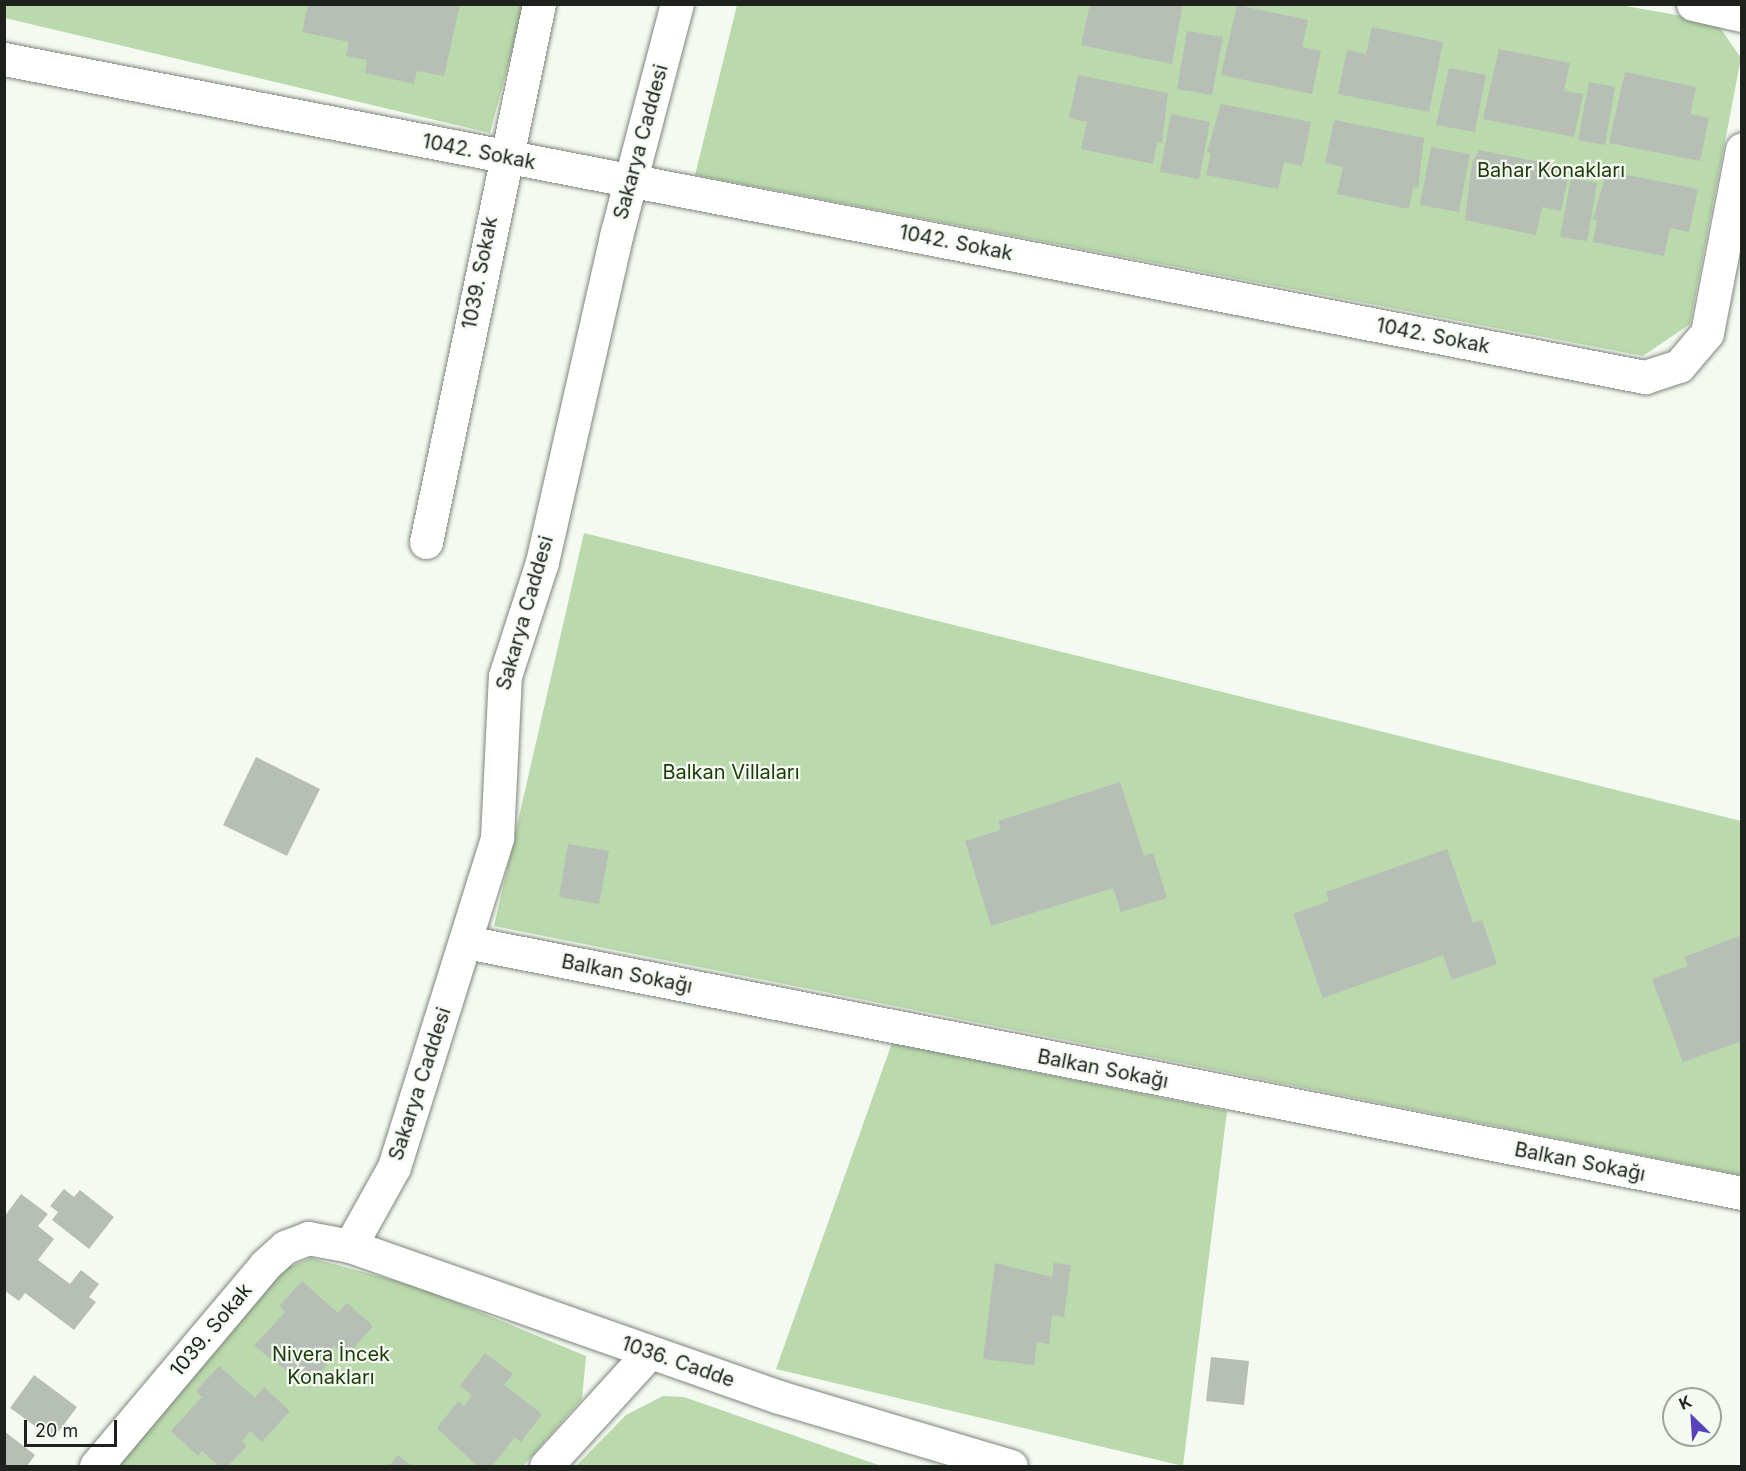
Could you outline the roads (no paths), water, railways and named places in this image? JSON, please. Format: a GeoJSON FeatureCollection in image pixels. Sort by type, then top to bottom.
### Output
{"type":"FeatureCollection","features":[{"type":"Feature","properties":{"kind":"street","name":"1039. Sokak"},"geometry":{"type":"LineString","coordinates":[[426,542],[503,157],[539,4]]}},
{"type":"Feature","properties":{"kind":"street","name":"Sakarya Caddesi"},"geometry":{"type":"LineString","coordinates":[[350,1246],[394,1167],[466,942],[501,811],[505,676],[542,562],[631,180],[677,4]]}},
{"type":"Feature","properties":{"kind":"street"},"geometry":{"type":"LineString","coordinates":[[1693,4],[1742,15]]}},
{"type":"Feature","properties":{"kind":"street","name":"1042. Sokak"},"geometry":{"type":"LineString","coordinates":[[4,59],[1645,377],[1679,366],[1707,333],[1742,149]]}},
{"type":"Feature","properties":{"kind":"street","name":"Balkan Sokağı"},"geometry":{"type":"LineString","coordinates":[[466,942],[1742,1193]]}},
{"type":"Feature","properties":{"kind":"street","name":"1039. Sokak"},"geometry":{"type":"LineString","coordinates":[[96,1467],[265,1265],[285,1247],[308,1238],[350,1246]]}},
{"type":"Feature","properties":{"kind":"street","name":"1036. Cadde"},"geometry":{"type":"LineString","coordinates":[[350,1246],[649,1353],[1011,1467]]}},
{"type":"Feature","properties":{"kind":"street"},"geometry":{"type":"LineString","coordinates":[[546,1467],[649,1353]]}},
{"type":"Feature","properties":{"kind":"park label","name":"Bahar Konakları"},"geometry":{"type":"Point","coordinates":[1551,170]}},
{"type":"Feature","properties":{"kind":"park label","name":"Balkan Villaları"},"geometry":{"type":"Point","coordinates":[731,772]}},
{"type":"Feature","properties":{"kind":"park label","name":"Nivera İncek Konakları"},"geometry":{"type":"Point","coordinates":[331,1366]}}]}
